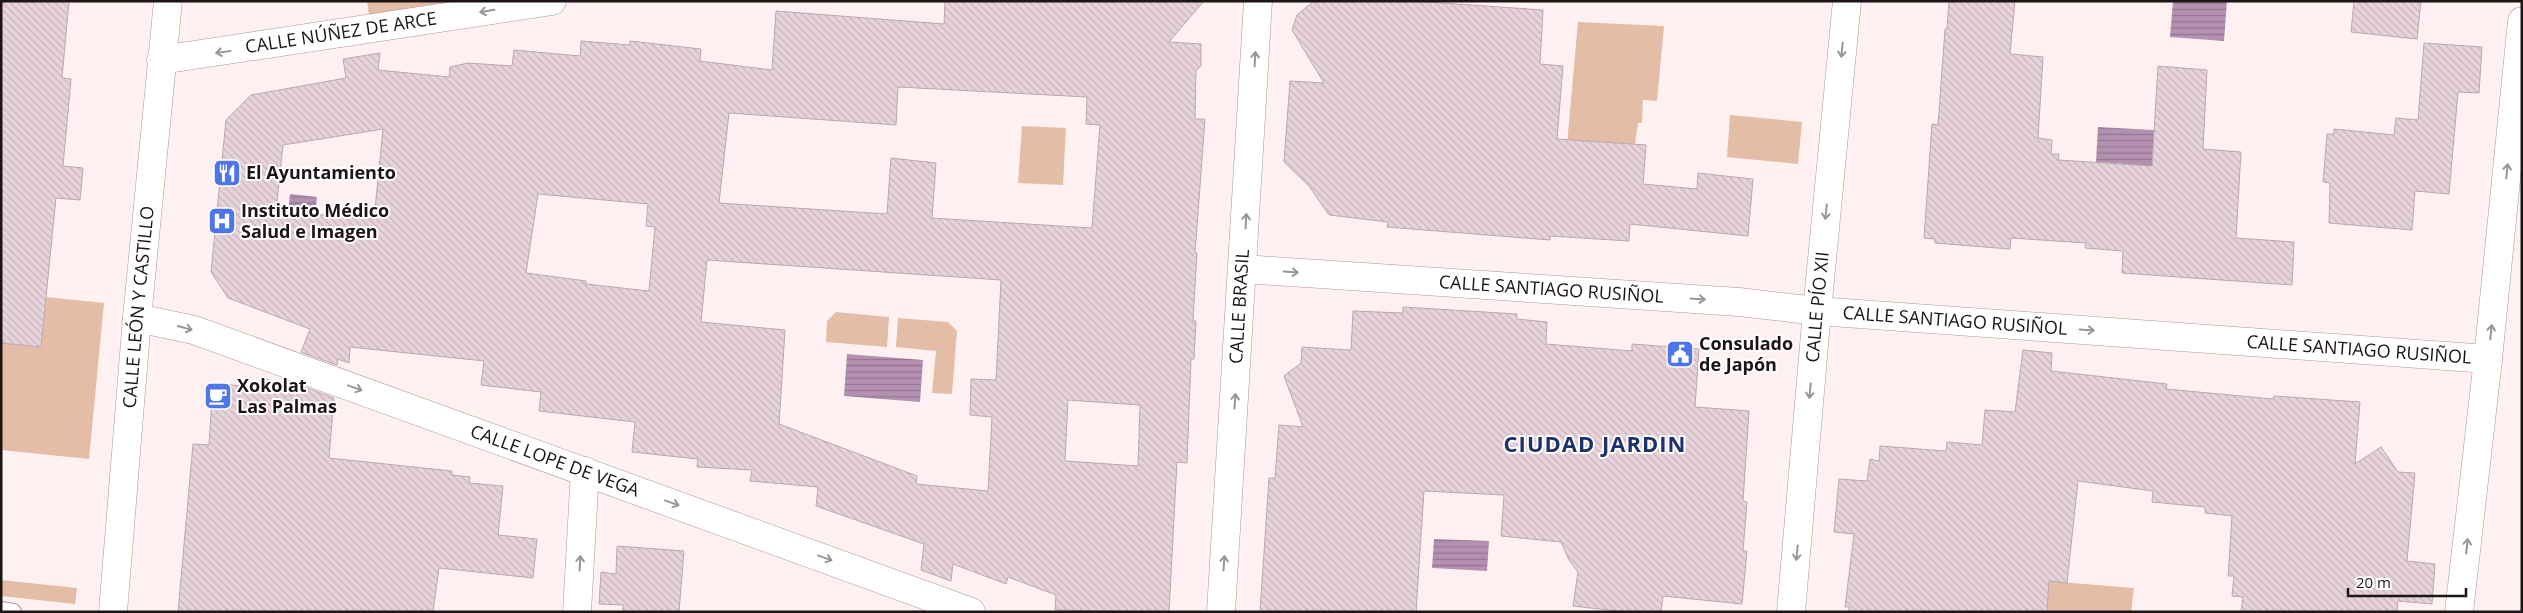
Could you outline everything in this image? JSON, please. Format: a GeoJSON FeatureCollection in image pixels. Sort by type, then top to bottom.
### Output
{"type":"FeatureCollection","features":[{"type":"Feature","properties":{"kind":"street","name":"CALLE LEÓN Y CASTILLO"},"geometry":{"type":"LineString","coordinates":[[114,612],[138,318],[168,1]]}},
{"type":"Feature","properties":{"kind":"street","name":"CALLE NÚÑEZ DE ARCE"},"geometry":{"type":"LineString","coordinates":[[161,60],[552,1]]}},
{"type":"Feature","properties":{"kind":"street","name":"CALLE BRASIL"},"geometry":{"type":"LineString","coordinates":[[1221,612],[1258,1]]}},
{"type":"Feature","properties":{"kind":"street","name":"CALLE PÍO XII"},"geometry":{"type":"LineString","coordinates":[[1791,612],[1817,311],[1847,1]]}},
{"type":"Feature","properties":{"kind":"street"},"geometry":{"type":"LineString","coordinates":[[2459,612],[2488,359],[2522,21]]}},
{"type":"Feature","properties":{"kind":"street","name":"CALLE SANTIAGO RUSIÑOL"},"geometry":{"type":"LineString","coordinates":[[1243,269],[1739,302],[1817,311],[2488,359]]}},
{"type":"Feature","properties":{"kind":"street","name":"CALLE LOPE DE VEGA"},"geometry":{"type":"LineString","coordinates":[[138,318],[194,330],[971,612]]}},
{"type":"Feature","properties":{"kind":"street"},"geometry":{"type":"LineString","coordinates":[[577,612],[585,471]]}},
{"type":"Feature","properties":{"kind":"lane"},"geometry":{"type":"LineString","coordinates":[[1,610],[13,612]]}},
{"type":"Feature","properties":{"kind":"shaded area"},"geometry":{"type":"Polygon","coordinates":[[[367,1],[454,1],[369,15],[367,1]]]}},
{"type":"Feature","properties":{"kind":"shaded area"},"geometry":{"type":"Polygon","coordinates":[[[2173,1],[2227,1],[2224,41],[2170,37],[2173,1]]]}},
{"type":"Feature","properties":{"kind":"shaded area"},"geometry":{"type":"Polygon","coordinates":[[[1578,22],[1664,26],[1657,101],[1643,100],[1642,123],[1638,123],[1635,144],[1588,141],[1567,144],[1578,22]]]}},
{"type":"Feature","properties":{"kind":"shaded area"},"geometry":{"type":"Polygon","coordinates":[[[1730,115],[1802,122],[1798,164],[1727,157],[1730,115]]]}},
{"type":"Feature","properties":{"kind":"shaded area"},"geometry":{"type":"Polygon","coordinates":[[[1022,126],[1066,128],[1063,185],[1018,183],[1022,126]]]}},
{"type":"Feature","properties":{"kind":"shaded area"},"geometry":{"type":"Polygon","coordinates":[[[2098,127],[2154,130],[2152,166],[2096,162],[2098,127]]]}},
{"type":"Feature","properties":{"kind":"shaded area"},"geometry":{"type":"Polygon","coordinates":[[[290,194],[317,197],[312,247],[285,243],[290,194]]]}},
{"type":"Feature","properties":{"kind":"shaded area"},"geometry":{"type":"Polygon","coordinates":[[[46,297],[104,303],[89,459],[1,450],[1,343],[41,347],[46,297]]]}},
{"type":"Feature","properties":{"kind":"shaded area"},"geometry":{"type":"Polygon","coordinates":[[[836,312],[889,317],[887,347],[826,342],[827,321],[836,312]]]}},
{"type":"Feature","properties":{"kind":"shaded area"},"geometry":{"type":"Polygon","coordinates":[[[898,318],[948,322],[957,331],[952,394],[932,393],[936,351],[896,347],[898,318]]]}},
{"type":"Feature","properties":{"kind":"shaded area"},"geometry":{"type":"Polygon","coordinates":[[[847,354],[923,360],[920,402],[844,396],[847,354]]]}},
{"type":"Feature","properties":{"kind":"shaded area"},"geometry":{"type":"Polygon","coordinates":[[[1434,539],[1489,541],[1487,571],[1432,568],[1434,539]]]}},
{"type":"Feature","properties":{"kind":"shaded area"},"geometry":{"type":"Polygon","coordinates":[[[1999,577],[2134,588],[2131,612],[1995,612],[1999,577]]]}},
{"type":"Feature","properties":{"kind":"shaded area"},"geometry":{"type":"Polygon","coordinates":[[[1,580],[77,588],[75,604],[1,596],[1,580]]]}},
{"type":"Feature","properties":{"kind":"building"},"geometry":{"type":"Polygon","coordinates":[[[1,1],[69,1],[62,78],[71,79],[63,166],[83,168],[80,200],[56,198],[41,347],[1,343],[1,1]]]}},
{"type":"Feature","properties":{"kind":"building"},"geometry":{"type":"Polygon","coordinates":[[[945,1],[1204,1],[1169,42],[1201,44],[1201,66],[1196,71],[1195,119],[1205,119],[1195,253],[1197,253],[1193,321],[1196,321],[1194,359],[1191,359],[1187,463],[1177,462],[1169,612],[1055,610],[1056,595],[1008,577],[1006,584],[953,564],[951,581],[921,570],[924,544],[816,506],[818,487],[750,481],[752,470],[697,467],[698,459],[632,452],[635,422],[539,411],[541,392],[481,385],[484,361],[350,347],[349,363],[338,359],[337,365],[301,352],[310,329],[228,298],[211,272],[226,120],[251,95],[346,78],[343,59],[380,53],[378,70],[449,77],[450,67],[468,63],[512,66],[514,50],[580,56],[581,41],[630,45],[630,41],[701,49],[700,61],[772,70],[776,11],[944,24],[945,1]],[[898,87],[896,125],[729,113],[719,203],[887,214],[891,158],[936,163],[932,218],[1092,228],[1100,125],[1086,124],[1087,97],[898,87]],[[383,129],[283,145],[276,211],[374,219],[383,129]],[[538,194],[526,273],[586,281],[586,284],[649,291],[655,227],[646,226],[648,204],[538,194]],[[707,260],[701,322],[785,330],[779,424],[917,476],[916,484],[988,491],[992,417],[970,415],[971,379],[996,380],[1001,280],[707,260]],[[1068,400],[1065,461],[1138,466],[1140,405],[1068,400]]]}},
{"type":"Feature","properties":{"kind":"building"},"geometry":{"type":"Polygon","coordinates":[[[1314,1],[1414,1],[1543,10],[1540,64],[1563,66],[1557,139],[1646,145],[1643,184],[1697,189],[1698,173],[1753,179],[1748,236],[1630,224],[1629,241],[1550,236],[1550,240],[1387,227],[1388,222],[1329,215],[1309,186],[1284,162],[1290,81],[1324,83],[1292,30],[1297,15],[1314,1]]]}},
{"type":"Feature","properties":{"kind":"building"},"geometry":{"type":"Polygon","coordinates":[[[1949,1],[2015,1],[2010,54],[2043,57],[2038,138],[2052,140],[2051,154],[2059,154],[2058,160],[2152,166],[2158,66],[2207,70],[2203,149],[2241,152],[2236,238],[2294,242],[2292,285],[2122,273],[2123,251],[2085,248],[2086,243],[2011,238],[2010,249],[1935,243],[1935,239],[1924,238],[1932,124],[1938,125],[1945,29],[1947,29],[1949,1]]]}},
{"type":"Feature","properties":{"kind":"building"},"geometry":{"type":"Polygon","coordinates":[[[2354,1],[2421,1],[2417,39],[2351,32],[2354,1]]]}},
{"type":"Feature","properties":{"kind":"building"},"geometry":{"type":"Polygon","coordinates":[[[2424,43],[2482,47],[2479,93],[2458,92],[2449,194],[2415,191],[2412,230],[2329,223],[2330,183],[2323,182],[2327,134],[2334,134],[2334,129],[2394,135],[2396,118],[2418,120],[2424,43]]]}},
{"type":"Feature","properties":{"kind":"building"},"geometry":{"type":"Polygon","coordinates":[[[1403,307],[1517,314],[1517,319],[1547,322],[1546,344],[1632,351],[1632,344],[1699,349],[1695,407],[1749,411],[1743,501],[1747,502],[1743,551],[1747,551],[1742,604],[1663,596],[1661,612],[1626,612],[1573,606],[1578,572],[1569,560],[1561,542],[1501,536],[1504,495],[1424,491],[1416,612],[1260,612],[1269,478],[1275,478],[1279,425],[1303,427],[1284,376],[1301,363],[1302,347],[1351,350],[1353,311],[1403,313],[1403,307]]]}},
{"type":"Feature","properties":{"kind":"building"},"geometry":{"type":"Polygon","coordinates":[[[2023,350],[2052,353],[2051,371],[2167,384],[2166,389],[2273,399],[2274,396],[2360,402],[2355,464],[2381,447],[2398,472],[2415,473],[2407,561],[2435,564],[2432,604],[2398,601],[2397,612],[2241,612],[2243,597],[2232,596],[2234,576],[2228,576],[2232,516],[2205,513],[2205,507],[2152,502],[2153,491],[2078,481],[2067,583],[2049,581],[2047,612],[1849,612],[1849,607],[1845,607],[1854,534],[1834,532],[1839,479],[1867,481],[1870,459],[1879,461],[1880,446],[1946,451],[1947,442],[1982,445],[1985,410],[2015,412],[2023,350]]]}},
{"type":"Feature","properties":{"kind":"building"},"geometry":{"type":"Polygon","coordinates":[[[263,378],[287,386],[289,381],[334,398],[329,458],[452,471],[452,475],[470,477],[469,483],[503,486],[498,535],[537,539],[533,578],[439,568],[433,612],[178,612],[193,444],[209,445],[213,384],[262,387],[263,378]]]}},
{"type":"Feature","properties":{"kind":"building"},"geometry":{"type":"Polygon","coordinates":[[[617,546],[684,551],[679,612],[623,612],[623,605],[599,604],[601,572],[616,574],[617,546]]]}},
{"type":"Feature","properties":{"kind":"place","name":"El Ayuntamiento"},"geometry":{"type":"Point","coordinates":[227,173]}},
{"type":"Feature","properties":{"kind":"place","name":"Instituto Médico Salud e Imagen"},"geometry":{"type":"Point","coordinates":[222,221]}},
{"type":"Feature","properties":{"kind":"place","name":"Consulado de Japón"},"geometry":{"type":"Point","coordinates":[1680,354]}},
{"type":"Feature","properties":{"kind":"place","name":"Xokolat Las Palmas"},"geometry":{"type":"Point","coordinates":[218,396]}},
{"type":"Feature","properties":{"kind":"district","name":"CIUDAD JARDIN"},"geometry":{"type":"Point","coordinates":[1595,444]}}]}
